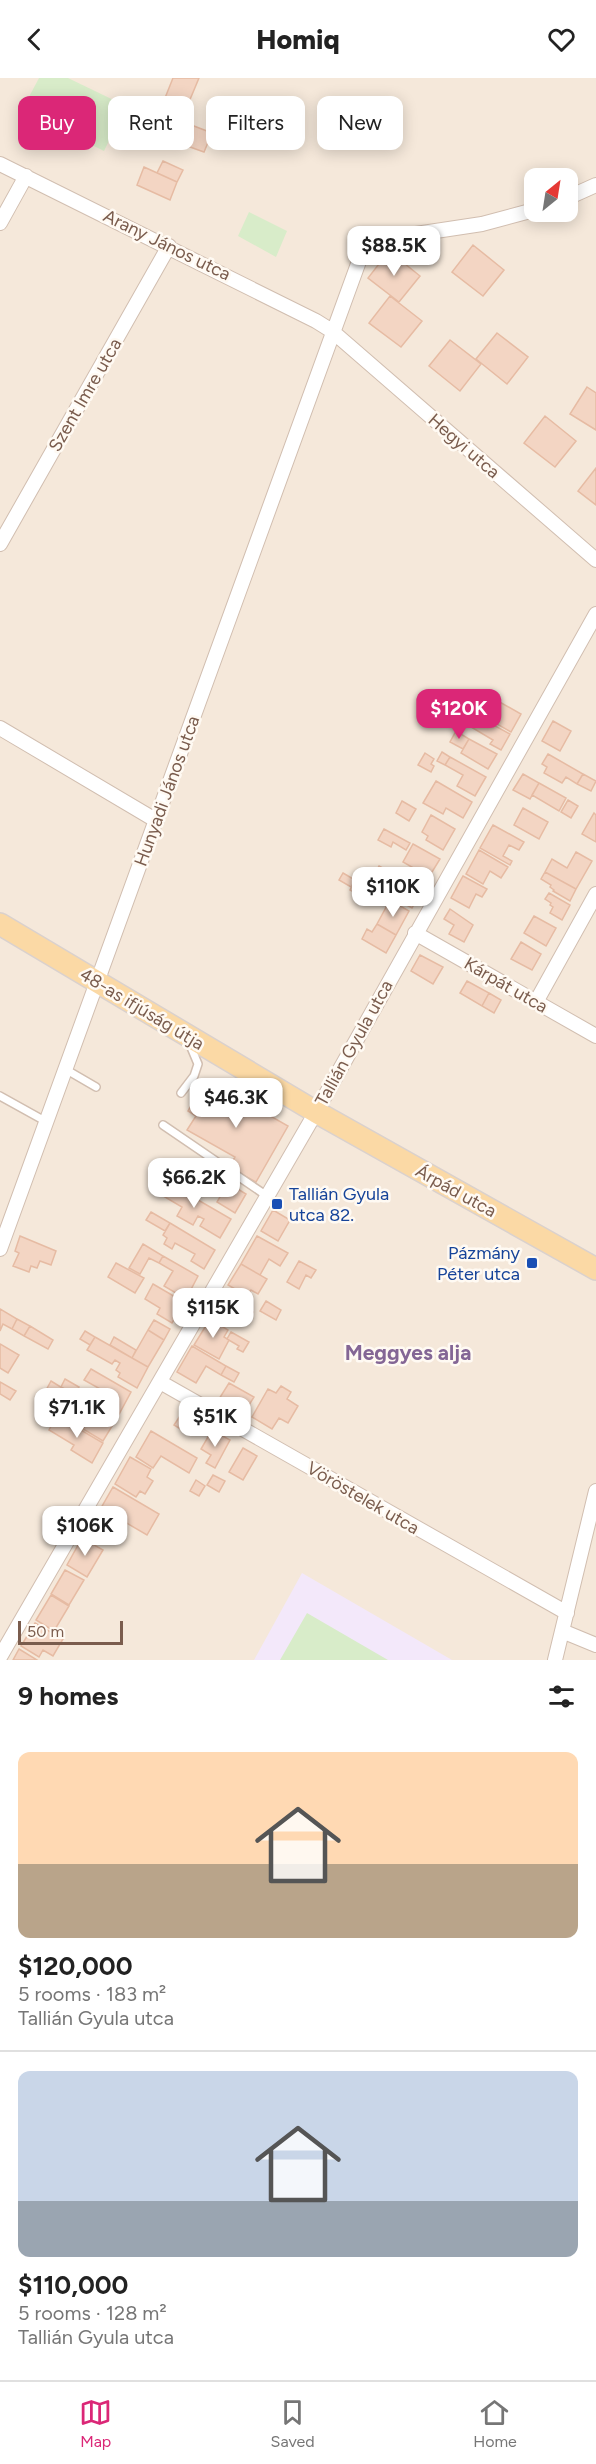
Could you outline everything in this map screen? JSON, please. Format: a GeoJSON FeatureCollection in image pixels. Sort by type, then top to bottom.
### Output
{"type":"FeatureCollection","features":[{"type":"Feature","properties":{"kind":"main road","name":"48-as ifjúság útja"},"geometry":{"type":"LineString","coordinates":[[0,924],[316,1112]]}},
{"type":"Feature","properties":{"kind":"main road","name":"Árpád utca"},"geometry":{"type":"LineString","coordinates":[[316,1112],[596,1269]]}},
{"type":"Feature","properties":{"kind":"street","name":"Arany János utca"},"geometry":{"type":"LineString","coordinates":[[0,164],[284,303],[332,331]]}},
{"type":"Feature","properties":{"kind":"street"},"geometry":{"type":"LineString","coordinates":[[0,223],[26,176]]}},
{"type":"Feature","properties":{"kind":"street"},"geometry":{"type":"LineString","coordinates":[[578,193],[596,185]]}},
{"type":"Feature","properties":{"kind":"street","name":"Hunyadi János utca"},"geometry":{"type":"LineString","coordinates":[[0,1249],[362,253],[367,245],[376,240],[482,224],[524,213]]}},
{"type":"Feature","properties":{"kind":"street","name":"Szent Imre utca"},"geometry":{"type":"LineString","coordinates":[[0,544],[169,246]]}},
{"type":"Feature","properties":{"kind":"street","name":"Hegyi utca"},"geometry":{"type":"LineString","coordinates":[[332,331],[596,560]]}},
{"type":"Feature","properties":{"kind":"street","name":"Tallián Gyula utca"},"geometry":{"type":"LineString","coordinates":[[0,1657],[316,1112],[596,614]]}},
{"type":"Feature","properties":{"kind":"street"},"geometry":{"type":"LineString","coordinates":[[0,728],[157,821]]}},
{"type":"Feature","properties":{"kind":"street"},"geometry":{"type":"LineString","coordinates":[[536,1002],[596,894]]}},
{"type":"Feature","properties":{"kind":"street","name":"Kárpát utca"},"geometry":{"type":"LineString","coordinates":[[415,933],[596,1036]]}},
{"type":"Feature","properties":{"kind":"street","name":"Vöröstelek utca"},"geometry":{"type":"LineString","coordinates":[[160,1382],[567,1613]]}},
{"type":"Feature","properties":{"kind":"street"},"geometry":{"type":"LineString","coordinates":[[555,1660],[596,1491]]}},
{"type":"Feature","properties":{"kind":"street"},"geometry":{"type":"LineString","coordinates":[[562,1631],[596,1645]]}},
{"type":"Feature","properties":{"kind":"lane"},"geometry":{"type":"LineString","coordinates":[[179,1031],[195,1053],[198,1064],[194,1076],[181,1093]]}},
{"type":"Feature","properties":{"kind":"lane"},"geometry":{"type":"LineString","coordinates":[[65,1069],[96,1087]]}},
{"type":"Feature","properties":{"kind":"lane"},"geometry":{"type":"LineString","coordinates":[[0,1096],[45,1121]]}},
{"type":"Feature","properties":{"kind":"lane"},"geometry":{"type":"LineString","coordinates":[[163,1125],[267,1196]]}},
{"type":"Feature","properties":{"kind":"shaded area"},"geometry":{"type":"Polygon","coordinates":[[[0,78],[596,78],[596,1660],[0,1660],[0,78]]]}},
{"type":"Feature","properties":{"kind":"shaded area"},"geometry":{"type":"Polygon","coordinates":[[[302,1573],[452,1660],[254,1660],[302,1573]]]}},
{"type":"Feature","properties":{"kind":"green space"},"geometry":{"type":"Polygon","coordinates":[[[39,78],[68,78],[108,97],[108,143],[104,151],[96,147],[96,96],[29,96],[39,78]]]}},
{"type":"Feature","properties":{"kind":"green space"},"geometry":{"type":"Polygon","coordinates":[[[249,212],[287,231],[276,257],[238,236],[249,212]]]}},
{"type":"Feature","properties":{"kind":"green space"},"geometry":{"type":"Polygon","coordinates":[[[307,1613],[388,1660],[280,1660],[307,1613]]]}},
{"type":"Feature","properties":{"kind":"building"},"geometry":{"type":"Polygon","coordinates":[[[173,78],[199,78],[191,96],[166,96],[173,78]]]}},
{"type":"Feature","properties":{"kind":"building"},"geometry":{"type":"Polygon","coordinates":[[[194,126],[206,131],[204,152],[194,148],[194,126]]]}},
{"type":"Feature","properties":{"kind":"building"},"geometry":{"type":"Polygon","coordinates":[[[163,161],[183,170],[177,182],[157,173],[163,161]]]}},
{"type":"Feature","properties":{"kind":"building"},"geometry":{"type":"Polygon","coordinates":[[[144,167],[177,182],[170,200],[137,185],[144,167]]]}},
{"type":"Feature","properties":{"kind":"building"},"geometry":{"type":"Polygon","coordinates":[[[473,245],[504,270],[483,296],[452,272],[473,245]]]}},
{"type":"Feature","properties":{"kind":"building"},"geometry":{"type":"Polygon","coordinates":[[[389,251],[420,276],[399,302],[368,278],[389,251]]]}},
{"type":"Feature","properties":{"kind":"building"},"geometry":{"type":"Polygon","coordinates":[[[390,296],[422,321],[401,347],[369,323],[390,296]]]}},
{"type":"Feature","properties":{"kind":"building"},"geometry":{"type":"Polygon","coordinates":[[[497,333],[528,357],[507,384],[476,359],[497,333]]]}},
{"type":"Feature","properties":{"kind":"building"},"geometry":{"type":"Polygon","coordinates":[[[450,340],[481,364],[460,391],[429,366],[450,340]]]}},
{"type":"Feature","properties":{"kind":"building"},"geometry":{"type":"Polygon","coordinates":[[[587,387],[596,393],[596,430],[570,414],[587,387]]]}},
{"type":"Feature","properties":{"kind":"building"},"geometry":{"type":"Polygon","coordinates":[[[545,416],[576,441],[555,467],[524,443],[545,416]]]}},
{"type":"Feature","properties":{"kind":"building"},"geometry":{"type":"Polygon","coordinates":[[[596,468],[596,505],[578,491],[596,468]]]}},
{"type":"Feature","properties":{"kind":"building"},"geometry":{"type":"Polygon","coordinates":[[[482,692],[521,714],[511,732],[495,723],[499,715],[476,702],[482,692]]]}},
{"type":"Feature","properties":{"kind":"building"},"geometry":{"type":"Polygon","coordinates":[[[477,716],[510,734],[501,750],[490,744],[493,740],[471,727],[477,716]]]}},
{"type":"Feature","properties":{"kind":"building"},"geometry":{"type":"Polygon","coordinates":[[[553,721],[571,731],[560,751],[542,741],[553,721]]]}},
{"type":"Feature","properties":{"kind":"building"},"geometry":{"type":"Polygon","coordinates":[[[456,731],[469,739],[463,749],[450,742],[456,731]]]}},
{"type":"Feature","properties":{"kind":"building"},"geometry":{"type":"Polygon","coordinates":[[[469,739],[497,754],[488,769],[461,753],[469,739]]]}},
{"type":"Feature","properties":{"kind":"building"},"geometry":{"type":"Polygon","coordinates":[[[442,752],[450,757],[445,765],[437,761],[442,752]]]}},
{"type":"Feature","properties":{"kind":"building"},"geometry":{"type":"Polygon","coordinates":[[[425,753],[434,759],[431,772],[418,765],[425,753]]]}},
{"type":"Feature","properties":{"kind":"building"},"geometry":{"type":"Polygon","coordinates":[[[548,754],[583,774],[577,784],[566,777],[562,783],[544,773],[547,767],[542,764],[548,754]]]}},
{"type":"Feature","properties":{"kind":"building"},"geometry":{"type":"Polygon","coordinates":[[[450,757],[486,777],[475,796],[457,786],[463,775],[445,765],[450,757]]]}},
{"type":"Feature","properties":{"kind":"building"},"geometry":{"type":"Polygon","coordinates":[[[523,774],[539,783],[530,799],[513,790],[523,774]]]}},
{"type":"Feature","properties":{"kind":"building"},"geometry":{"type":"Polygon","coordinates":[[[583,774],[596,781],[591,791],[577,784],[583,774]]]}},
{"type":"Feature","properties":{"kind":"building"},"geometry":{"type":"Polygon","coordinates":[[[436,781],[472,802],[463,818],[446,808],[443,814],[423,803],[436,781]]]}},
{"type":"Feature","properties":{"kind":"building"},"geometry":{"type":"Polygon","coordinates":[[[539,783],[566,798],[559,811],[532,795],[539,783]]]}},
{"type":"Feature","properties":{"kind":"building"},"geometry":{"type":"Polygon","coordinates":[[[568,800],[578,806],[571,818],[561,812],[568,800]]]}},
{"type":"Feature","properties":{"kind":"building"},"geometry":{"type":"Polygon","coordinates":[[[402,801],[416,809],[409,821],[396,813],[402,801]]]}},
{"type":"Feature","properties":{"kind":"building"},"geometry":{"type":"Polygon","coordinates":[[[523,808],[548,822],[539,839],[514,825],[523,808]]]}},
{"type":"Feature","properties":{"kind":"building"},"geometry":{"type":"Polygon","coordinates":[[[594,813],[596,815],[596,842],[582,834],[594,813]]]}},
{"type":"Feature","properties":{"kind":"building"},"geometry":{"type":"Polygon","coordinates":[[[431,815],[455,829],[443,850],[426,840],[428,836],[422,832],[431,815]]]}},
{"type":"Feature","properties":{"kind":"building"},"geometry":{"type":"Polygon","coordinates":[[[493,825],[524,842],[519,850],[509,845],[503,856],[512,861],[510,865],[480,848],[493,825]]]}},
{"type":"Feature","properties":{"kind":"building"},"geometry":{"type":"Polygon","coordinates":[[[384,829],[410,843],[406,850],[393,842],[391,847],[378,840],[384,829]]]}},
{"type":"Feature","properties":{"kind":"building"},"geometry":{"type":"Polygon","coordinates":[[[413,844],[440,859],[429,877],[403,862],[413,844]]]}},
{"type":"Feature","properties":{"kind":"building"},"geometry":{"type":"Polygon","coordinates":[[[479,850],[508,867],[501,878],[490,871],[483,884],[466,874],[479,850]]]}},
{"type":"Feature","properties":{"kind":"building"},"geometry":{"type":"Polygon","coordinates":[[[576,852],[592,861],[576,889],[545,872],[552,859],[567,868],[576,852]]]}},
{"type":"Feature","properties":{"kind":"building"},"geometry":{"type":"Polygon","coordinates":[[[379,866],[422,890],[412,908],[390,896],[395,887],[374,875],[379,866]]]}},
{"type":"Feature","properties":{"kind":"building"},"geometry":{"type":"Polygon","coordinates":[[[545,872],[576,889],[570,901],[553,891],[551,885],[541,879],[545,872]]]}},
{"type":"Feature","properties":{"kind":"building"},"geometry":{"type":"Polygon","coordinates":[[[343,873],[355,880],[351,887],[339,880],[343,873]]]}},
{"type":"Feature","properties":{"kind":"building"},"geometry":{"type":"Polygon","coordinates":[[[463,876],[487,889],[482,897],[476,894],[469,908],[451,898],[463,876]]]}},
{"type":"Feature","properties":{"kind":"building"},"geometry":{"type":"Polygon","coordinates":[[[355,880],[381,894],[375,904],[350,890],[355,880]]]}},
{"type":"Feature","properties":{"kind":"building"},"geometry":{"type":"Polygon","coordinates":[[[549,893],[570,905],[562,920],[550,913],[553,907],[545,899],[549,893]]]}},
{"type":"Feature","properties":{"kind":"building"},"geometry":{"type":"Polygon","coordinates":[[[390,900],[409,911],[396,935],[377,924],[390,900]]]}},
{"type":"Feature","properties":{"kind":"building"},"geometry":{"type":"Polygon","coordinates":[[[450,909],[473,925],[464,942],[449,934],[454,925],[444,919],[450,909]]]}},
{"type":"Feature","properties":{"kind":"building"},"geometry":{"type":"Polygon","coordinates":[[[534,916],[556,928],[546,946],[524,933],[534,916]]]}},
{"type":"Feature","properties":{"kind":"building"},"geometry":{"type":"Polygon","coordinates":[[[377,924],[396,935],[386,953],[362,939],[367,929],[372,932],[377,924]]]}},
{"type":"Feature","properties":{"kind":"building"},"geometry":{"type":"Polygon","coordinates":[[[521,942],[541,954],[532,970],[511,959],[521,942]]]}},
{"type":"Feature","properties":{"kind":"building"},"geometry":{"type":"Polygon","coordinates":[[[420,955],[443,967],[433,984],[411,971],[420,955]]]}},
{"type":"Feature","properties":{"kind":"building"},"geometry":{"type":"Polygon","coordinates":[[[467,981],[489,993],[482,1006],[460,993],[467,981]]]}},
{"type":"Feature","properties":{"kind":"building"},"geometry":{"type":"Polygon","coordinates":[[[489,993],[501,1000],[494,1013],[482,1006],[489,993]]]}},
{"type":"Feature","properties":{"kind":"building"},"geometry":{"type":"Polygon","coordinates":[[[206,1079],[288,1126],[256,1182],[229,1167],[235,1157],[187,1130],[196,1116],[188,1111],[206,1079]]]}},
{"type":"Feature","properties":{"kind":"building"},"geometry":{"type":"Polygon","coordinates":[[[160,1178],[231,1219],[220,1238],[200,1226],[204,1219],[198,1216],[193,1225],[177,1216],[182,1207],[153,1190],[160,1178]]]}},
{"type":"Feature","properties":{"kind":"building"},"geometry":{"type":"Polygon","coordinates":[[[228,1183],[246,1194],[235,1213],[217,1202],[228,1183]]]}},
{"type":"Feature","properties":{"kind":"building"},"geometry":{"type":"Polygon","coordinates":[[[273,1210],[290,1220],[278,1241],[261,1231],[273,1210]]]}},
{"type":"Feature","properties":{"kind":"building"},"geometry":{"type":"Polygon","coordinates":[[[151,1212],[170,1223],[165,1231],[146,1220],[151,1212]]]}},
{"type":"Feature","properties":{"kind":"building"},"geometry":{"type":"Polygon","coordinates":[[[170,1223],[215,1250],[204,1269],[191,1261],[195,1254],[175,1243],[172,1249],[164,1244],[167,1238],[163,1235],[170,1223]]]}},
{"type":"Feature","properties":{"kind":"building"},"geometry":{"type":"Polygon","coordinates":[[[20,1236],[56,1251],[51,1265],[40,1261],[37,1268],[31,1266],[29,1272],[13,1266],[19,1253],[15,1251],[20,1236]]]}},
{"type":"Feature","properties":{"kind":"building"},"geometry":{"type":"Polygon","coordinates":[[[257,1236],[288,1253],[280,1266],[269,1259],[260,1275],[241,1264],[257,1236]]]}},
{"type":"Feature","properties":{"kind":"building"},"geometry":{"type":"Polygon","coordinates":[[[143,1244],[163,1256],[159,1263],[149,1258],[140,1274],[129,1268],[143,1244]]]}},
{"type":"Feature","properties":{"kind":"building"},"geometry":{"type":"Polygon","coordinates":[[[163,1256],[198,1276],[186,1299],[164,1286],[173,1271],[159,1263],[163,1256]]]}},
{"type":"Feature","properties":{"kind":"building"},"geometry":{"type":"Polygon","coordinates":[[[299,1261],[316,1270],[311,1278],[306,1275],[299,1289],[287,1282],[299,1261]]]}},
{"type":"Feature","properties":{"kind":"building"},"geometry":{"type":"Polygon","coordinates":[[[116,1263],[144,1278],[135,1293],[108,1277],[116,1263]]]}},
{"type":"Feature","properties":{"kind":"building"},"geometry":{"type":"Polygon","coordinates":[[[241,1264],[267,1279],[258,1294],[251,1290],[247,1296],[228,1285],[241,1264]]]}},
{"type":"Feature","properties":{"kind":"building"},"geometry":{"type":"Polygon","coordinates":[[[153,1284],[184,1302],[172,1323],[157,1314],[160,1308],[145,1299],[153,1284]]]}},
{"type":"Feature","properties":{"kind":"building"},"geometry":{"type":"Polygon","coordinates":[[[224,1292],[245,1304],[244,1307],[253,1312],[246,1325],[236,1319],[233,1325],[212,1313],[224,1292]]]}},
{"type":"Feature","properties":{"kind":"building"},"geometry":{"type":"Polygon","coordinates":[[[266,1301],[281,1310],[276,1320],[260,1311],[266,1301]]]}},
{"type":"Feature","properties":{"kind":"building"},"geometry":{"type":"Polygon","coordinates":[[[0,1309],[17,1319],[12,1329],[3,1324],[0,1331],[0,1309]]]}},
{"type":"Feature","properties":{"kind":"building"},"geometry":{"type":"Polygon","coordinates":[[[17,1319],[30,1326],[24,1336],[12,1329],[17,1319]]]}},
{"type":"Feature","properties":{"kind":"building"},"geometry":{"type":"Polygon","coordinates":[[[210,1319],[228,1330],[224,1337],[229,1340],[219,1359],[194,1345],[210,1319]]]}},
{"type":"Feature","properties":{"kind":"building"},"geometry":{"type":"Polygon","coordinates":[[[154,1320],[170,1329],[164,1340],[148,1330],[154,1320]]]}},
{"type":"Feature","properties":{"kind":"building"},"geometry":{"type":"Polygon","coordinates":[[[30,1326],[53,1340],[48,1349],[24,1336],[30,1326]]]}},
{"type":"Feature","properties":{"kind":"building"},"geometry":{"type":"Polygon","coordinates":[[[148,1330],[164,1340],[148,1367],[132,1358],[148,1330]]]}},
{"type":"Feature","properties":{"kind":"building"},"geometry":{"type":"Polygon","coordinates":[[[85,1331],[95,1337],[90,1345],[80,1339],[85,1331]]]}},
{"type":"Feature","properties":{"kind":"building"},"geometry":{"type":"Polygon","coordinates":[[[231,1332],[249,1342],[243,1352],[237,1349],[239,1346],[227,1339],[231,1332]]]}},
{"type":"Feature","properties":{"kind":"building"},"geometry":{"type":"Polygon","coordinates":[[[95,1337],[148,1367],[137,1388],[118,1377],[120,1373],[116,1370],[120,1363],[115,1360],[112,1364],[87,1350],[95,1337]]]}},
{"type":"Feature","properties":{"kind":"building"},"geometry":{"type":"Polygon","coordinates":[[[114,1337],[136,1350],[132,1358],[110,1345],[114,1337]]]}},
{"type":"Feature","properties":{"kind":"building"},"geometry":{"type":"Polygon","coordinates":[[[0,1344],[19,1355],[8,1373],[0,1368],[0,1344]]]}},
{"type":"Feature","properties":{"kind":"building"},"geometry":{"type":"Polygon","coordinates":[[[192,1346],[226,1366],[221,1375],[206,1366],[196,1383],[177,1372],[192,1346]]]}},
{"type":"Feature","properties":{"kind":"building"},"geometry":{"type":"Polygon","coordinates":[[[226,1366],[239,1373],[234,1382],[221,1375],[226,1366]]]}},
{"type":"Feature","properties":{"kind":"building"},"geometry":{"type":"Polygon","coordinates":[[[91,1369],[131,1392],[117,1418],[102,1410],[111,1395],[84,1380],[91,1369]]]}},
{"type":"Feature","properties":{"kind":"building"},"geometry":{"type":"Polygon","coordinates":[[[65,1379],[79,1387],[74,1394],[61,1387],[65,1379]]]}},
{"type":"Feature","properties":{"kind":"building"},"geometry":{"type":"Polygon","coordinates":[[[51,1381],[64,1389],[60,1395],[66,1399],[60,1408],[55,1404],[50,1412],[38,1405],[51,1381]]]}},
{"type":"Feature","properties":{"kind":"building"},"geometry":{"type":"Polygon","coordinates":[[[0,1382],[16,1391],[10,1400],[0,1394],[0,1382]]]}},
{"type":"Feature","properties":{"kind":"building"},"geometry":{"type":"Polygon","coordinates":[[[229,1383],[254,1397],[244,1413],[219,1399],[229,1383]]]}},
{"type":"Feature","properties":{"kind":"building"},"geometry":{"type":"Polygon","coordinates":[[[281,1386],[291,1392],[287,1399],[298,1406],[288,1423],[279,1418],[272,1429],[252,1417],[268,1389],[276,1393],[281,1386]]]}},
{"type":"Feature","properties":{"kind":"building"},"geometry":{"type":"Polygon","coordinates":[[[96,1406],[117,1418],[103,1441],[83,1429],[89,1419],[83,1416],[88,1409],[93,1412],[96,1406]]]}},
{"type":"Feature","properties":{"kind":"building"},"geometry":{"type":"Polygon","coordinates":[[[182,1413],[198,1422],[190,1435],[174,1425],[182,1413]]]}},
{"type":"Feature","properties":{"kind":"building"},"geometry":{"type":"Polygon","coordinates":[[[57,1416],[103,1443],[92,1463],[71,1450],[74,1445],[49,1430],[57,1416]]]}},
{"type":"Feature","properties":{"kind":"building"},"geometry":{"type":"Polygon","coordinates":[[[212,1430],[230,1440],[215,1468],[206,1463],[211,1455],[201,1449],[212,1430]]]}},
{"type":"Feature","properties":{"kind":"building"},"geometry":{"type":"Polygon","coordinates":[[[151,1431],[197,1458],[189,1473],[161,1456],[153,1468],[136,1457],[151,1431]]]}},
{"type":"Feature","properties":{"kind":"building"},"geometry":{"type":"Polygon","coordinates":[[[243,1448],[257,1456],[243,1480],[229,1472],[243,1448]]]}},
{"type":"Feature","properties":{"kind":"building"},"geometry":{"type":"Polygon","coordinates":[[[130,1457],[151,1469],[147,1477],[153,1481],[145,1494],[140,1491],[136,1497],[115,1484],[130,1457]]]}},
{"type":"Feature","properties":{"kind":"building"},"geometry":{"type":"Polygon","coordinates":[[[213,1475],[225,1481],[219,1492],[207,1485],[213,1475]]]}},
{"type":"Feature","properties":{"kind":"building"},"geometry":{"type":"Polygon","coordinates":[[[196,1480],[205,1486],[199,1496],[190,1491],[196,1480]]]}},
{"type":"Feature","properties":{"kind":"building"},"geometry":{"type":"Polygon","coordinates":[[[113,1487],[159,1514],[147,1535],[101,1508],[113,1487]]]}},
{"type":"Feature","properties":{"kind":"building"},"geometry":{"type":"Polygon","coordinates":[[[99,1511],[117,1522],[106,1540],[88,1530],[99,1511]]]}},
{"type":"Feature","properties":{"kind":"building"},"geometry":{"type":"Polygon","coordinates":[[[82,1538],[103,1550],[87,1577],[67,1565],[82,1538]]]}},
{"type":"Feature","properties":{"kind":"building"},"geometry":{"type":"Polygon","coordinates":[[[65,1570],[84,1580],[69,1605],[51,1594],[65,1570]]]}},
{"type":"Feature","properties":{"kind":"building"},"geometry":{"type":"Polygon","coordinates":[[[51,1595],[69,1606],[54,1631],[36,1620],[51,1595]]]}},
{"type":"Feature","properties":{"kind":"building"},"geometry":{"type":"Polygon","coordinates":[[[35,1623],[63,1639],[53,1656],[43,1650],[39,1657],[21,1646],[35,1623]]]}},
{"type":"Feature","properties":{"kind":"building"},"geometry":{"type":"Polygon","coordinates":[[[19,1649],[37,1660],[13,1660],[19,1649]]]}},
{"type":"Feature","properties":{"kind":"place","name":"Tallián Gyula utca 82."},"geometry":{"type":"Point","coordinates":[277,1204]}},
{"type":"Feature","properties":{"kind":"place","name":"Pázmány Péter utca"},"geometry":{"type":"Point","coordinates":[532,1263]}},
{"type":"Feature","properties":{"kind":"district","name":"Meggyes alja"},"geometry":{"type":"Point","coordinates":[408,1352]}}]}
